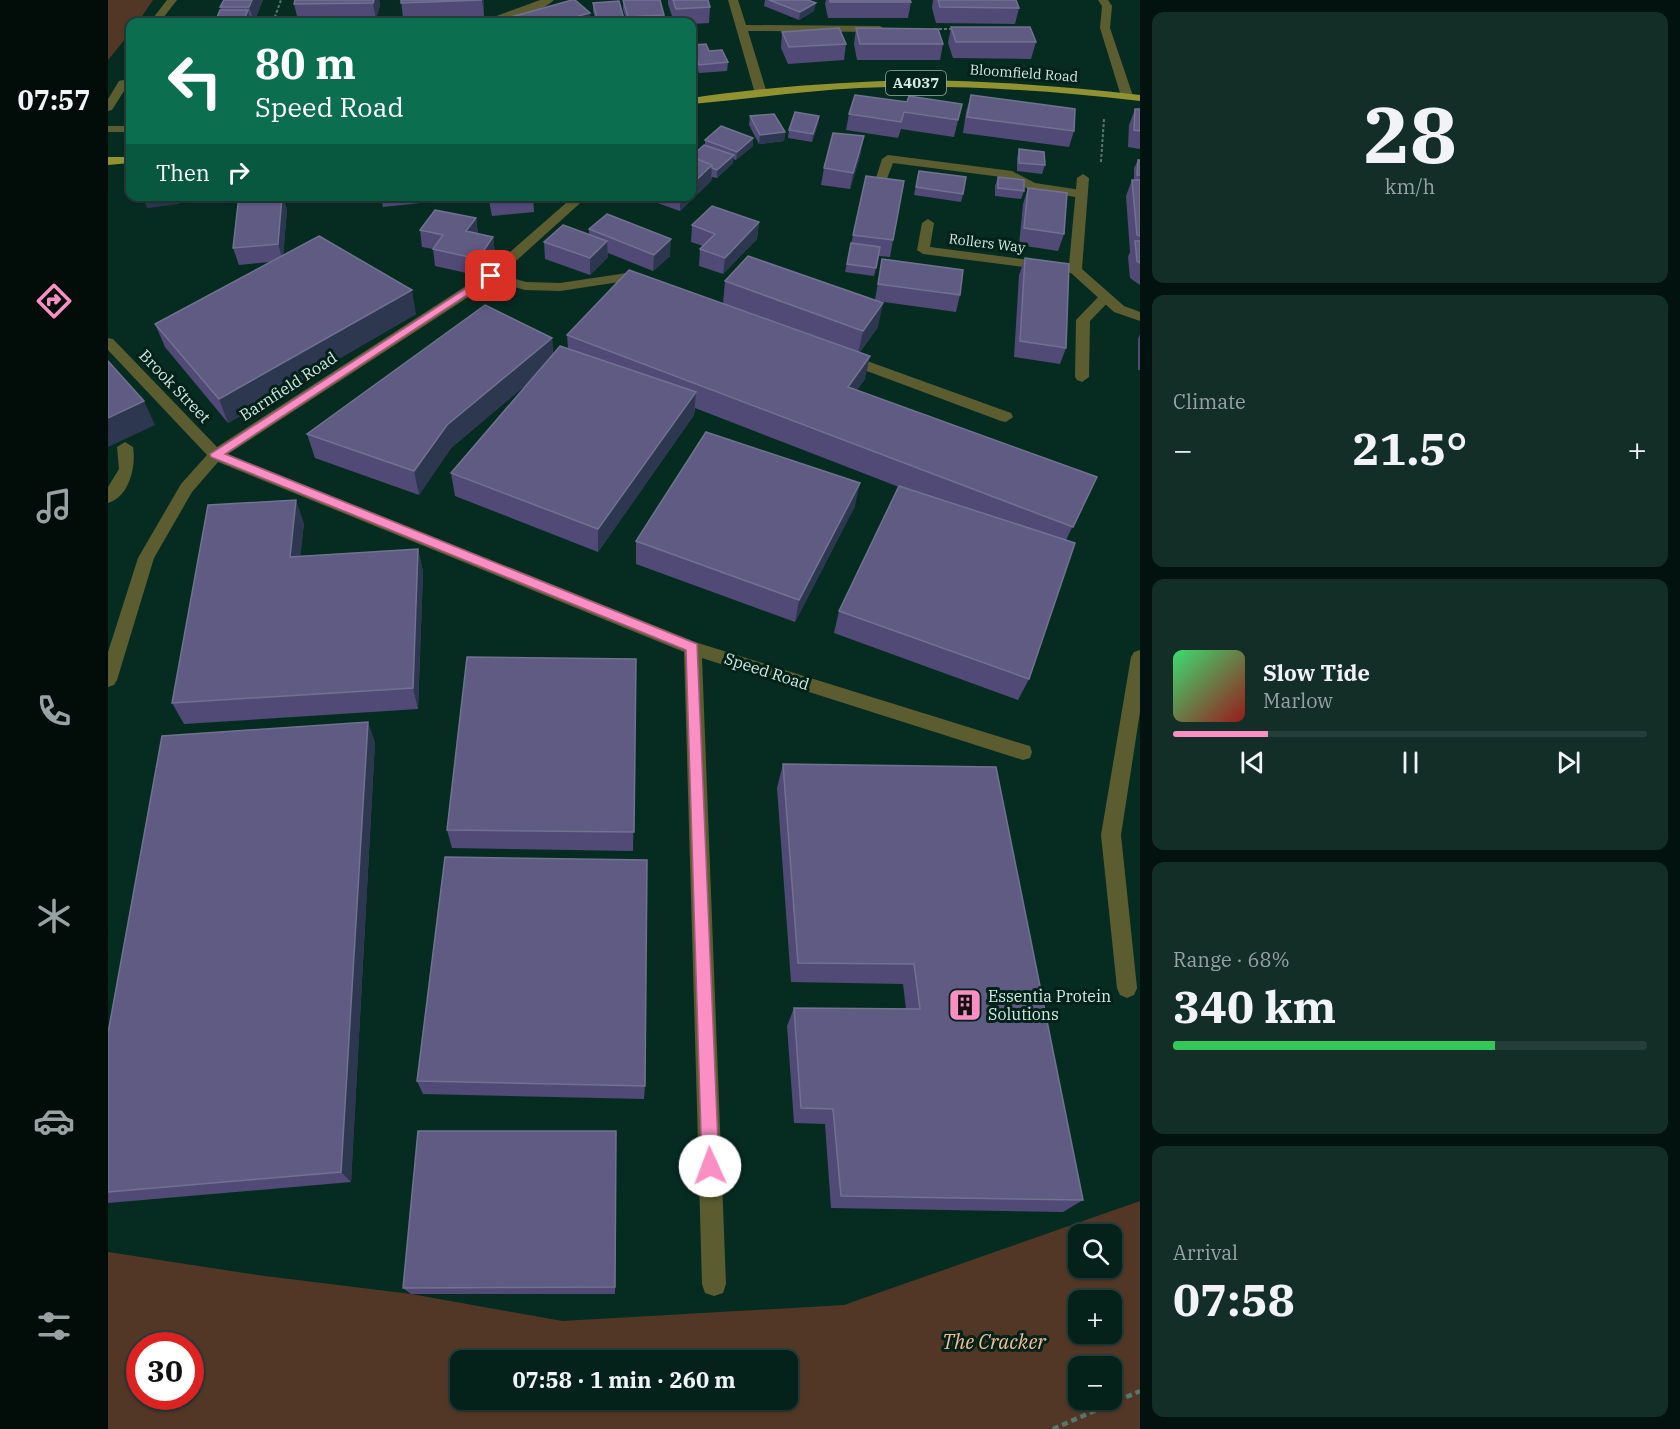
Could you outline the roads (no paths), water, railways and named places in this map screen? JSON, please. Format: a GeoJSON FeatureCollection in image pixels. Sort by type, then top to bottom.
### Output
{"type":"FeatureCollection","features":[{"type":"Feature","properties":{"kind":"main road","name":"Bloomfield Road"},"geometry":{"type":"LineString","coordinates":[[696,100],[760,90],[884,83],[942,83],[1140,98]]}},
{"type":"Feature","properties":{"kind":"main road"},"geometry":{"type":"LineString","coordinates":[[108,161],[126,160]]}},
{"type":"Feature","properties":{"kind":"street"},"geometry":{"type":"LineString","coordinates":[[158,18],[172,0]]}},
{"type":"Feature","properties":{"kind":"street"},"geometry":{"type":"LineString","coordinates":[[502,18],[519,14],[549,0]]}},
{"type":"Feature","properties":{"kind":"street"},"geometry":{"type":"LineString","coordinates":[[733,0],[760,90]]}},
{"type":"Feature","properties":{"kind":"street"},"geometry":{"type":"LineString","coordinates":[[1103,0],[1107,6],[1105,28],[1127,96]]}},
{"type":"Feature","properties":{"kind":"street"},"geometry":{"type":"LineString","coordinates":[[742,28],[909,29]]}},
{"type":"Feature","properties":{"kind":"street"},"geometry":{"type":"LineString","coordinates":[[108,108],[123,83]]}},
{"type":"Feature","properties":{"kind":"street"},"geometry":{"type":"LineString","coordinates":[[108,129],[126,129]]}},
{"type":"Feature","properties":{"kind":"street"},"geometry":{"type":"LineString","coordinates":[[881,181],[888,159],[1012,175],[1032,186],[1081,194]]}},
{"type":"Feature","properties":{"kind":"street"},"geometry":{"type":"LineString","coordinates":[[1083,178],[1075,270],[1119,309],[1140,317]]}},
{"type":"Feature","properties":{"kind":"street","name":"Barnfield Road"},"geometry":{"type":"LineString","coordinates":[[108,680],[146,558],[186,488],[216,454],[491,276],[576,201]]}},
{"type":"Feature","properties":{"kind":"street","name":"Rollers Way"},"geometry":{"type":"LineString","coordinates":[[928,223],[922,250],[1075,270]]}},
{"type":"Feature","properties":{"kind":"street"},"geometry":{"type":"LineString","coordinates":[[491,276],[525,286],[560,287],[627,277],[660,289]]}},
{"type":"Feature","properties":{"kind":"street"},"geometry":{"type":"LineString","coordinates":[[1082,377],[1083,320],[1106,297]]}},
{"type":"Feature","properties":{"kind":"street","name":"Brook Street"},"geometry":{"type":"LineString","coordinates":[[108,342],[216,454]]}},
{"type":"Feature","properties":{"kind":"street"},"geometry":{"type":"LineString","coordinates":[[827,351],[1006,417]]}},
{"type":"Feature","properties":{"kind":"street"},"geometry":{"type":"LineString","coordinates":[[108,497],[125,477],[129,463],[125,447]]}},
{"type":"Feature","properties":{"kind":"street","name":"Speed Road"},"geometry":{"type":"LineString","coordinates":[[216,454],[693,648],[1023,752]]}},
{"type":"Feature","properties":{"kind":"street"},"geometry":{"type":"LineString","coordinates":[[693,648],[714,1284]]}},
{"type":"Feature","properties":{"kind":"street"},"geometry":{"type":"LineString","coordinates":[[1127,988],[1111,835],[1140,657]]}},
{"type":"Feature","properties":{"kind":"place","name":"Essentia Protein Solutions"},"geometry":{"type":"Point","coordinates":[965,1005]}},
{"type":"Feature","properties":{"kind":"park label","name":"The Cracker"},"geometry":{"type":"Point","coordinates":[994,1342]}}]}
